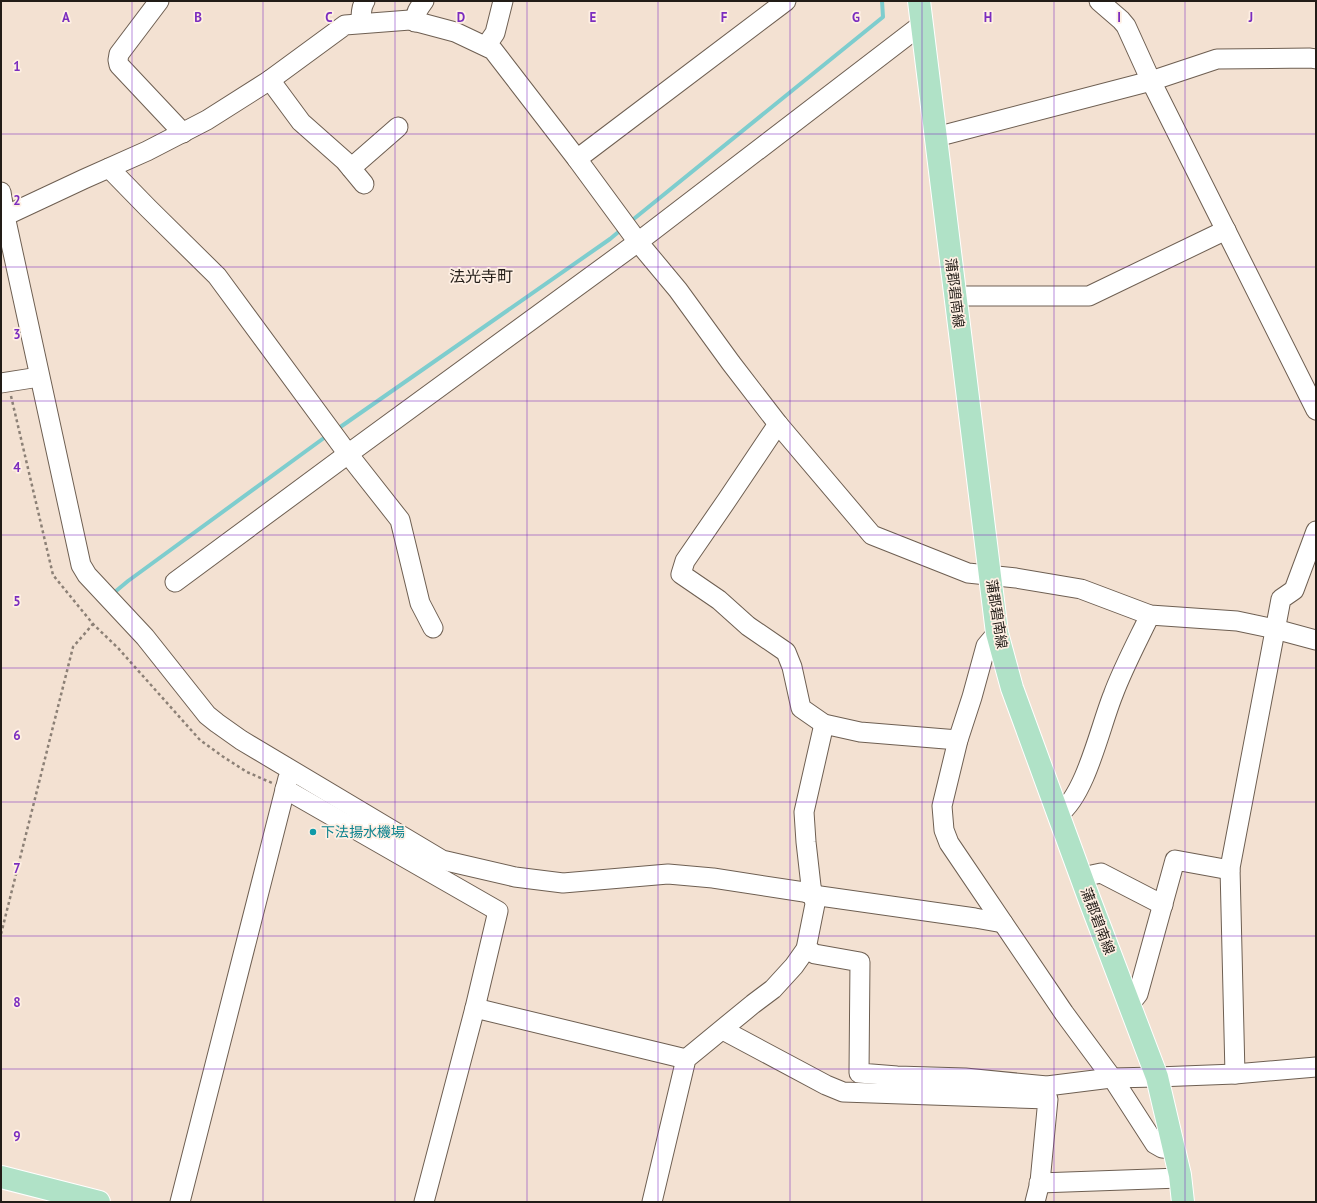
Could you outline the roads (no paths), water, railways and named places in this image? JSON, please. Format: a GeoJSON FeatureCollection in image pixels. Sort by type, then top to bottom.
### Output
{"type":"FeatureCollection","features":[{"type":"Feature","properties":{"kind":"main road","name":"蒲郡碧南線"},"geometry":{"type":"LineString","coordinates":[[918,1],[997,633],[1012,688],[1157,1077],[1180,1178],[1183,1202]]}},
{"type":"Feature","properties":{"kind":"main road"},"geometry":{"type":"LineString","coordinates":[[1,1177],[99,1202]]}},
{"type":"Feature","properties":{"kind":"street"},"geometry":{"type":"LineString","coordinates":[[159,1],[119,54],[118,60],[119,65],[183,133]]}},
{"type":"Feature","properties":{"kind":"street"},"geometry":{"type":"LineString","coordinates":[[360,23],[363,4],[365,1]]}},
{"type":"Feature","properties":{"kind":"street"},"geometry":{"type":"LineString","coordinates":[[415,22],[415,16],[424,1]]}},
{"type":"Feature","properties":{"kind":"street"},"geometry":{"type":"LineString","coordinates":[[486,46],[495,33],[503,1]]}},
{"type":"Feature","properties":{"kind":"street"},"geometry":{"type":"LineString","coordinates":[[577,159],[786,1]]}},
{"type":"Feature","properties":{"kind":"street"},"geometry":{"type":"LineString","coordinates":[[1099,1],[1124,23],[1151,81],[1316,410]]}},
{"type":"Feature","properties":{"kind":"street"},"geometry":{"type":"LineString","coordinates":[[3,216],[147,151],[207,120],[270,80],[345,25],[410,20],[455,32],[493,50],[577,159],[638,242],[678,290],[778,424],[872,535],[968,573],[1016,578],[1081,589],[1150,615],[1237,621],[1275,628],[1316,640]]}},
{"type":"Feature","properties":{"kind":"street"},"geometry":{"type":"LineString","coordinates":[[175,582],[638,242],[921,25]]}},
{"type":"Feature","properties":{"kind":"street"},"geometry":{"type":"LineString","coordinates":[[936,137],[1151,81],[1217,59],[1316,59]]}},
{"type":"Feature","properties":{"kind":"street"},"geometry":{"type":"LineString","coordinates":[[270,80],[301,122],[345,161],[364,184]]}},
{"type":"Feature","properties":{"kind":"street"},"geometry":{"type":"LineString","coordinates":[[351,168],[398,128]]}},
{"type":"Feature","properties":{"kind":"street"},"geometry":{"type":"LineString","coordinates":[[109,168],[217,276],[348,454],[400,520],[420,603],[433,628]]}},
{"type":"Feature","properties":{"kind":"street"},"geometry":{"type":"LineString","coordinates":[[1,192],[3,216],[81,565],[87,575],[145,637],[208,715],[217,723],[241,740],[442,860],[515,877],[563,883],[668,874],[713,878],[804,892],[812,895],[975,918],[1003,924]]}},
{"type":"Feature","properties":{"kind":"street"},"geometry":{"type":"LineString","coordinates":[[956,296],[1089,296],[1226,230]]}},
{"type":"Feature","properties":{"kind":"street"},"geometry":{"type":"LineString","coordinates":[[1,383],[39,377]]}},
{"type":"Feature","properties":{"kind":"street"},"geometry":{"type":"LineString","coordinates":[[778,424],[685,561],[681,574],[720,600],[748,626],[786,652],[792,667],[801,708],[824,724],[860,732],[958,740]]}},
{"type":"Feature","properties":{"kind":"street"},"geometry":{"type":"LineString","coordinates":[[1235,1074],[1230,870],[1281,599],[1294,590],[1316,531]]}},
{"type":"Feature","properties":{"kind":"street"},"geometry":{"type":"LineString","coordinates":[[1059,814],[1073,801],[1089,765],[1112,697],[1125,665],[1150,615]]}},
{"type":"Feature","properties":{"kind":"street"},"geometry":{"type":"LineString","coordinates":[[997,633],[986,646],[958,740],[942,806],[944,830],[949,843],[1003,924],[1064,1013],[1116,1084],[1155,1144],[1162,1148],[1174,1150]]}},
{"type":"Feature","properties":{"kind":"street"},"geometry":{"type":"LineString","coordinates":[[652,1202],[686,1060],[773,989],[794,966],[806,949],[815,904],[812,895],[804,812],[824,724]]}},
{"type":"Feature","properties":{"kind":"street"},"geometry":{"type":"LineString","coordinates":[[180,1202],[290,768]]}},
{"type":"Feature","properties":{"kind":"street"},"geometry":{"type":"LineString","coordinates":[[285,789],[498,911],[475,1008],[424,1202]]}},
{"type":"Feature","properties":{"kind":"street"},"geometry":{"type":"LineString","coordinates":[[1128,1000],[1134,999],[1138,994],[1175,860],[1230,870]]}},
{"type":"Feature","properties":{"kind":"street"},"geometry":{"type":"LineString","coordinates":[[1082,877],[1101,873],[1163,905]]}},
{"type":"Feature","properties":{"kind":"street"},"geometry":{"type":"LineString","coordinates":[[806,949],[815,954],[860,962],[859,1073],[897,1076],[965,1078],[1047,1086],[1116,1084],[1157,1077],[1235,1074],[1316,1067]]}},
{"type":"Feature","properties":{"kind":"street"},"geometry":{"type":"LineString","coordinates":[[475,1008],[686,1060]]}},
{"type":"Feature","properties":{"kind":"street"},"geometry":{"type":"LineString","coordinates":[[723,1030],[826,1085],[843,1092],[1048,1099],[1040,1183],[1035,1202]]}},
{"type":"Feature","properties":{"kind":"street"},"geometry":{"type":"LineString","coordinates":[[1040,1183],[1180,1178]]}},
{"type":"Feature","properties":{"kind":"waterway"},"geometry":{"type":"LineString","coordinates":[[630,222],[883,17],[882,1]]}},
{"type":"Feature","properties":{"kind":"waterway"},"geometry":{"type":"LineString","coordinates":[[336,430],[610,239],[622,229]]}},
{"type":"Feature","properties":{"kind":"waterway"},"geometry":{"type":"LineString","coordinates":[[116,591],[328,435]]}},
{"type":"Feature","properties":{"kind":"place","name":"下法揚水機場"},"geometry":{"type":"Point","coordinates":[313,832]}},
{"type":"Feature","properties":{"kind":"district","name":"法光寺町"},"geometry":{"type":"Point","coordinates":[481,276]}}]}
